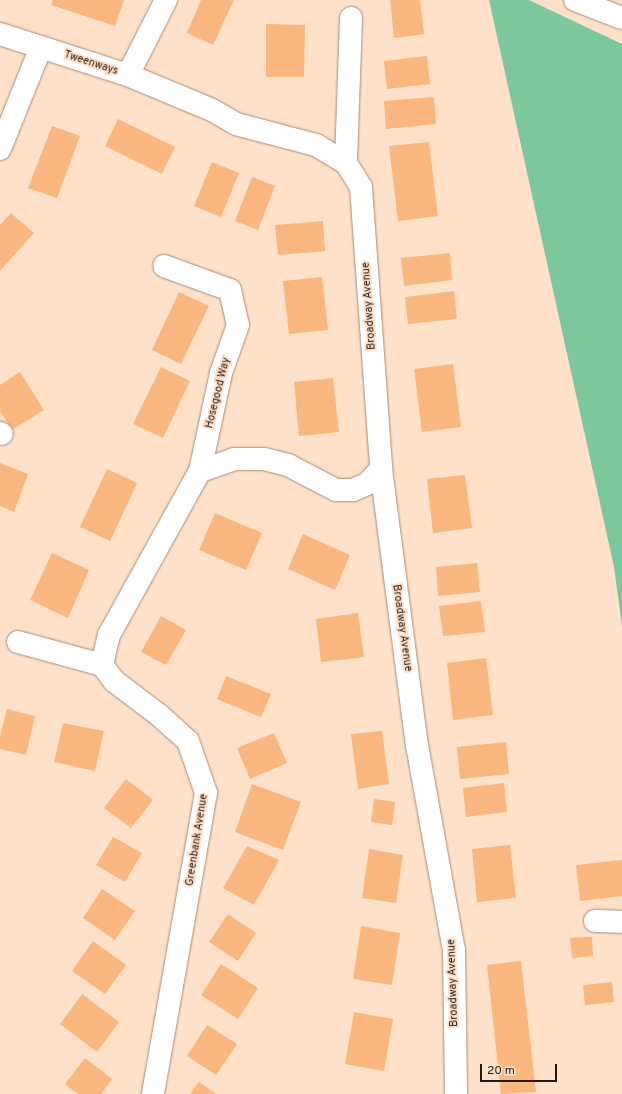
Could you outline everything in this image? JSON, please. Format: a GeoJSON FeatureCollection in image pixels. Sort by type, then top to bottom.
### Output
{"type":"FeatureCollection","features":[{"type":"Feature","properties":{"kind":"street","name":"Tweenways"},"geometry":{"type":"LineString","coordinates":[[0,34],[128,76],[166,0]]}},
{"type":"Feature","properties":{"kind":"street"},"geometry":{"type":"LineString","coordinates":[[575,0],[622,18]]}},
{"type":"Feature","properties":{"kind":"street"},"geometry":{"type":"LineString","coordinates":[[346,163],[351,18]]}},
{"type":"Feature","properties":{"kind":"street"},"geometry":{"type":"LineString","coordinates":[[0,149],[41,47]]}},
{"type":"Feature","properties":{"kind":"street","name":"Broadway Avenue"},"geometry":{"type":"LineString","coordinates":[[128,76],[212,110],[236,124],[316,145],[346,163],[361,187],[381,469],[417,745],[454,950],[456,1094]]}},
{"type":"Feature","properties":{"kind":"street","name":"Hosegood Way"},"geometry":{"type":"LineString","coordinates":[[102,665],[109,635],[200,471],[221,373],[238,325],[230,290],[164,266]]}},
{"type":"Feature","properties":{"kind":"street"},"geometry":{"type":"LineString","coordinates":[[200,471],[234,458],[264,459],[288,465],[336,490],[353,490],[367,484],[381,469]]}},
{"type":"Feature","properties":{"kind":"street"},"geometry":{"type":"LineString","coordinates":[[18,642],[102,665]]}},
{"type":"Feature","properties":{"kind":"street","name":"Greenbank Avenue"},"geometry":{"type":"LineString","coordinates":[[102,665],[114,681],[159,715],[188,741],[206,793],[152,1094]]}},
{"type":"Feature","properties":{"kind":"street"},"geometry":{"type":"LineString","coordinates":[[595,921],[622,922]]}},
{"type":"Feature","properties":{"kind":"green space"},"geometry":{"type":"Polygon","coordinates":[[[489,0],[529,0],[622,44],[622,626],[614,567],[489,0]]]}},
{"type":"Feature","properties":{"kind":"building"},"geometry":{"type":"Polygon","coordinates":[[[53,0],[124,0],[115,26],[51,5],[53,0]]]}},
{"type":"Feature","properties":{"kind":"building"},"geometry":{"type":"Polygon","coordinates":[[[201,0],[234,0],[213,45],[187,33],[201,0]]]}},
{"type":"Feature","properties":{"kind":"building"},"geometry":{"type":"Polygon","coordinates":[[[390,0],[420,0],[424,34],[394,38],[390,0]]]}},
{"type":"Feature","properties":{"kind":"building"},"geometry":{"type":"Polygon","coordinates":[[[266,24],[305,25],[304,77],[266,77],[266,24]]]}},
{"type":"Feature","properties":{"kind":"building"},"geometry":{"type":"Polygon","coordinates":[[[427,56],[430,84],[387,89],[384,61],[427,56]]]}},
{"type":"Feature","properties":{"kind":"building"},"geometry":{"type":"Polygon","coordinates":[[[434,97],[436,124],[386,129],[384,101],[434,97]]]}},
{"type":"Feature","properties":{"kind":"building"},"geometry":{"type":"Polygon","coordinates":[[[118,119],[175,147],[162,174],[105,146],[118,119]]]}},
{"type":"Feature","properties":{"kind":"building"},"geometry":{"type":"Polygon","coordinates":[[[52,126],[80,136],[57,198],[28,188],[52,126]]]}},
{"type":"Feature","properties":{"kind":"building"},"geometry":{"type":"Polygon","coordinates":[[[429,142],[438,216],[398,221],[389,146],[429,142]]]}},
{"type":"Feature","properties":{"kind":"building"},"geometry":{"type":"Polygon","coordinates":[[[212,162],[239,173],[221,217],[194,206],[212,162]]]}},
{"type":"Feature","properties":{"kind":"building"},"geometry":{"type":"Polygon","coordinates":[[[252,177],[275,186],[258,230],[235,221],[252,177]]]}},
{"type":"Feature","properties":{"kind":"building"},"geometry":{"type":"Polygon","coordinates":[[[11,213],[34,233],[0,271],[0,225],[11,213]]]}},
{"type":"Feature","properties":{"kind":"building"},"geometry":{"type":"Polygon","coordinates":[[[323,221],[325,251],[278,255],[275,225],[323,221]]]}},
{"type":"Feature","properties":{"kind":"building"},"geometry":{"type":"Polygon","coordinates":[[[450,253],[452,280],[404,286],[401,258],[450,253]]]}},
{"type":"Feature","properties":{"kind":"building"},"geometry":{"type":"Polygon","coordinates":[[[322,277],[328,330],[289,334],[283,281],[322,277]]]}},
{"type":"Feature","properties":{"kind":"building"},"geometry":{"type":"Polygon","coordinates":[[[454,291],[457,319],[408,324],[405,297],[454,291]]]}},
{"type":"Feature","properties":{"kind":"building"},"geometry":{"type":"Polygon","coordinates":[[[179,292],[209,306],[181,364],[152,350],[179,292]]]}},
{"type":"Feature","properties":{"kind":"building"},"geometry":{"type":"Polygon","coordinates":[[[453,364],[461,427],[422,432],[414,369],[453,364]]]}},
{"type":"Feature","properties":{"kind":"building"},"geometry":{"type":"Polygon","coordinates":[[[161,367],[190,381],[163,438],[133,424],[161,367]]]}},
{"type":"Feature","properties":{"kind":"building"},"geometry":{"type":"Polygon","coordinates":[[[20,372],[44,410],[12,430],[0,411],[0,385],[20,372]]]}},
{"type":"Feature","properties":{"kind":"building"},"geometry":{"type":"Polygon","coordinates":[[[333,378],[339,432],[299,436],[294,382],[333,378]]]}},
{"type":"Feature","properties":{"kind":"building"},"geometry":{"type":"Polygon","coordinates":[[[0,463],[28,474],[14,512],[0,506],[0,463]]]}},
{"type":"Feature","properties":{"kind":"building"},"geometry":{"type":"Polygon","coordinates":[[[107,469],[137,483],[110,541],[80,527],[107,469]]]}},
{"type":"Feature","properties":{"kind":"building"},"geometry":{"type":"Polygon","coordinates":[[[465,475],[472,528],[433,533],[427,479],[465,475]]]}},
{"type":"Feature","properties":{"kind":"building"},"geometry":{"type":"Polygon","coordinates":[[[215,513],[262,533],[246,570],[199,550],[215,513]]]}},
{"type":"Feature","properties":{"kind":"building"},"geometry":{"type":"Polygon","coordinates":[[[303,534],[350,555],[335,590],[288,569],[303,534]]]}},
{"type":"Feature","properties":{"kind":"building"},"geometry":{"type":"Polygon","coordinates":[[[52,553],[89,570],[68,618],[30,600],[52,553]]]}},
{"type":"Feature","properties":{"kind":"building"},"geometry":{"type":"Polygon","coordinates":[[[477,563],[480,592],[438,596],[436,567],[477,563]]]}},
{"type":"Feature","properties":{"kind":"building"},"geometry":{"type":"Polygon","coordinates":[[[481,601],[485,632],[443,636],[439,606],[481,601]]]}},
{"type":"Feature","properties":{"kind":"building"},"geometry":{"type":"Polygon","coordinates":[[[358,613],[364,657],[321,662],[316,619],[358,613]]]}},
{"type":"Feature","properties":{"kind":"building"},"geometry":{"type":"Polygon","coordinates":[[[161,616],[186,630],[166,665],[141,652],[161,616]]]}},
{"type":"Feature","properties":{"kind":"building"},"geometry":{"type":"Polygon","coordinates":[[[486,658],[493,715],[453,720],[447,663],[486,658]]]}},
{"type":"Feature","properties":{"kind":"building"},"geometry":{"type":"Polygon","coordinates":[[[226,676],[271,694],[261,717],[217,699],[226,676]]]}},
{"type":"Feature","properties":{"kind":"building"},"geometry":{"type":"Polygon","coordinates":[[[7,709],[35,716],[26,755],[0,749],[0,737],[7,709]]]}},
{"type":"Feature","properties":{"kind":"building"},"geometry":{"type":"Polygon","coordinates":[[[63,723],[104,731],[95,771],[54,762],[63,723]]]}},
{"type":"Feature","properties":{"kind":"building"},"geometry":{"type":"Polygon","coordinates":[[[382,731],[389,784],[358,789],[351,734],[382,731]]]}},
{"type":"Feature","properties":{"kind":"building"},"geometry":{"type":"Polygon","coordinates":[[[274,733],[287,763],[250,779],[237,748],[274,733]]]}},
{"type":"Feature","properties":{"kind":"building"},"geometry":{"type":"Polygon","coordinates":[[[506,742],[509,774],[460,779],[457,747],[506,742]]]}},
{"type":"Feature","properties":{"kind":"building"},"geometry":{"type":"Polygon","coordinates":[[[126,779],[153,800],[131,828],[104,808],[126,779]]]}},
{"type":"Feature","properties":{"kind":"building"},"geometry":{"type":"Polygon","coordinates":[[[504,783],[507,812],[466,817],[463,788],[504,783]]]}},
{"type":"Feature","properties":{"kind":"building"},"geometry":{"type":"Polygon","coordinates":[[[252,784],[301,802],[283,850],[235,832],[252,784]]]}},
{"type":"Feature","properties":{"kind":"building"},"geometry":{"type":"Polygon","coordinates":[[[374,799],[395,802],[392,825],[371,822],[374,799]]]}},
{"type":"Feature","properties":{"kind":"building"},"geometry":{"type":"Polygon","coordinates":[[[113,837],[142,853],[125,882],[96,865],[113,837]]]}},
{"type":"Feature","properties":{"kind":"building"},"geometry":{"type":"Polygon","coordinates":[[[510,845],[516,898],[477,902],[472,849],[510,845]]]}},
{"type":"Feature","properties":{"kind":"building"},"geometry":{"type":"Polygon","coordinates":[[[247,846],[279,860],[254,905],[223,888],[247,846]]]}},
{"type":"Feature","properties":{"kind":"building"},"geometry":{"type":"Polygon","coordinates":[[[369,849],[403,855],[396,903],[362,898],[369,849]]]}},
{"type":"Feature","properties":{"kind":"building"},"geometry":{"type":"Polygon","coordinates":[[[622,860],[622,896],[580,901],[576,865],[622,860]]]}},
{"type":"Feature","properties":{"kind":"building"},"geometry":{"type":"Polygon","coordinates":[[[102,889],[135,911],[115,940],[83,918],[102,889]]]}},
{"type":"Feature","properties":{"kind":"building"},"geometry":{"type":"Polygon","coordinates":[[[228,914],[256,933],[238,961],[209,942],[228,914]]]}},
{"type":"Feature","properties":{"kind":"building"},"geometry":{"type":"Polygon","coordinates":[[[361,926],[400,933],[392,985],[353,979],[361,926]]]}},
{"type":"Feature","properties":{"kind":"building"},"geometry":{"type":"Polygon","coordinates":[[[592,937],[593,956],[572,958],[570,938],[592,937]]]}},
{"type":"Feature","properties":{"kind":"building"},"geometry":{"type":"Polygon","coordinates":[[[93,941],[126,965],[105,994],[72,971],[93,941]]]}},
{"type":"Feature","properties":{"kind":"building"},"geometry":{"type":"Polygon","coordinates":[[[521,961],[536,1092],[501,1094],[487,965],[521,961]]]}},
{"type":"Feature","properties":{"kind":"building"},"geometry":{"type":"Polygon","coordinates":[[[221,964],[258,988],[238,1019],[201,995],[221,964]]]}},
{"type":"Feature","properties":{"kind":"building"},"geometry":{"type":"Polygon","coordinates":[[[612,982],[614,1002],[585,1005],[583,985],[612,982]]]}},
{"type":"Feature","properties":{"kind":"building"},"geometry":{"type":"Polygon","coordinates":[[[82,994],[119,1022],[97,1052],[60,1024],[82,994]]]}},
{"type":"Feature","properties":{"kind":"building"},"geometry":{"type":"Polygon","coordinates":[[[354,1012],[393,1019],[384,1071],[345,1064],[354,1012]]]}},
{"type":"Feature","properties":{"kind":"building"},"geometry":{"type":"Polygon","coordinates":[[[207,1025],[237,1044],[216,1075],[187,1056],[207,1025]]]}},
{"type":"Feature","properties":{"kind":"building"},"geometry":{"type":"Polygon","coordinates":[[[85,1058],[112,1079],[101,1094],[78,1094],[65,1084],[85,1058]]]}},
{"type":"Feature","properties":{"kind":"building"},"geometry":{"type":"Polygon","coordinates":[[[199,1082],[216,1094],[190,1094],[199,1082]]]}}]}
